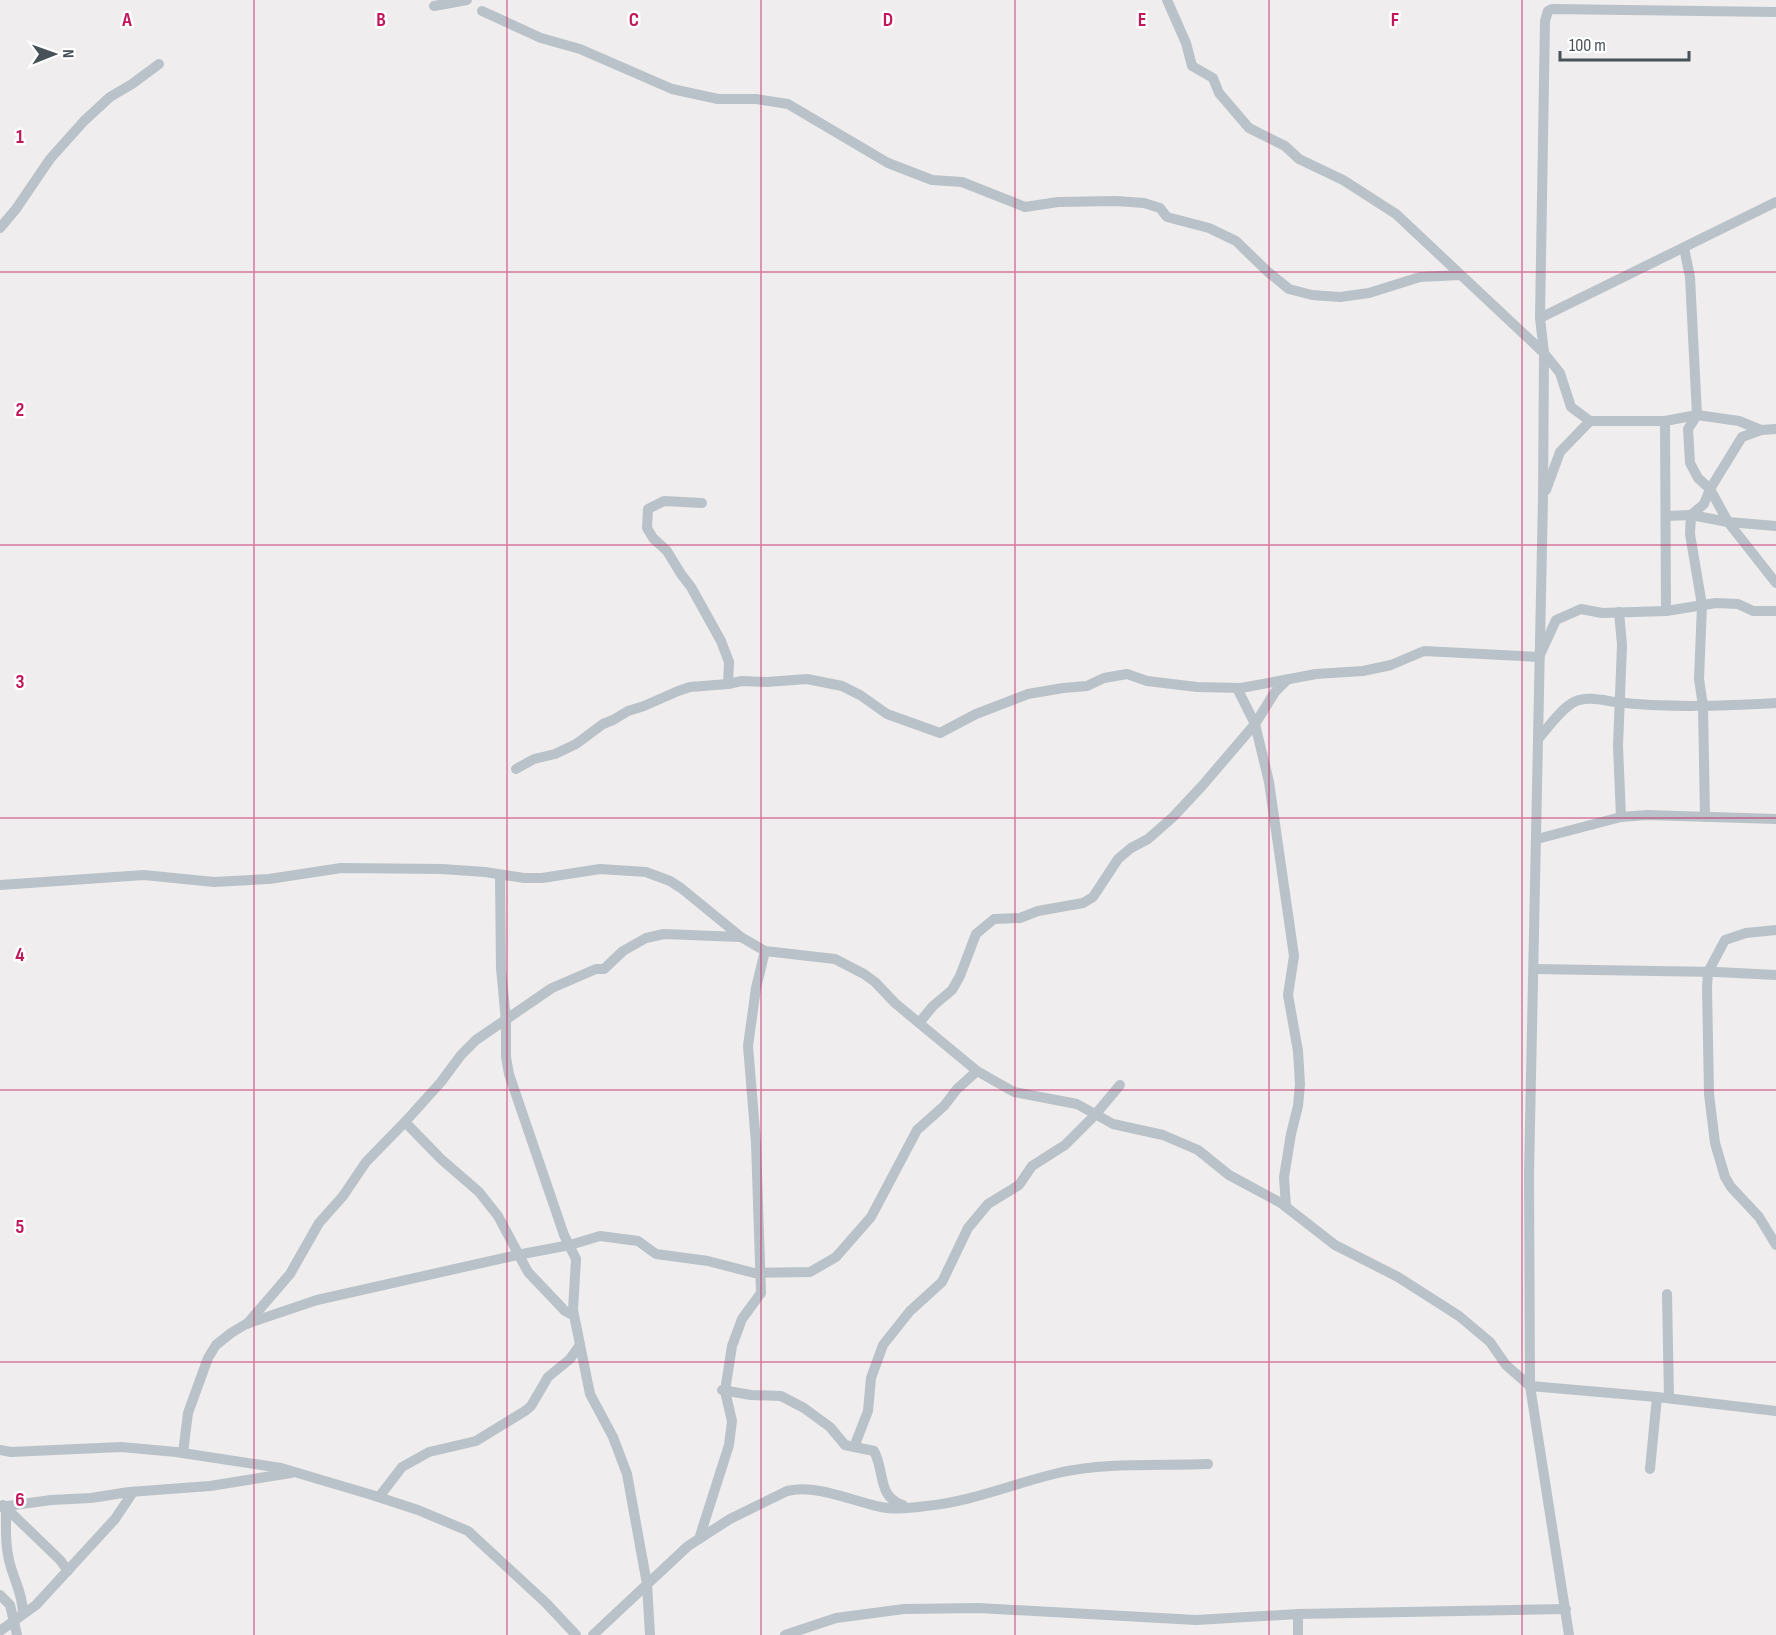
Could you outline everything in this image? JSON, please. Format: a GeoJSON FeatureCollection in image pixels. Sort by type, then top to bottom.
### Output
{"type":"FeatureCollection","features":[{"type":"Feature","properties":{"kind":"street"},"geometry":{"type":"LineString","coordinates":[[434,6],[466,0]]}},
{"type":"Feature","properties":{"kind":"street"},"geometry":{"type":"LineString","coordinates":[[1167,0],[1186,43],[1192,66],[1213,78],[1219,93],[1249,128],[1285,146],[1299,159],[1343,180],[1396,214],[1544,353],[1560,373],[1571,407],[1590,421],[1665,421],[1697,415],[1739,421],[1761,430]]}},
{"type":"Feature","properties":{"kind":"street"},"geometry":{"type":"LineString","coordinates":[[1606,0],[1615,10]]}},
{"type":"Feature","properties":{"kind":"street"},"geometry":{"type":"LineString","coordinates":[[1569,1635],[1530,1386],[1530,1174],[1543,498],[1544,353],[1540,318],[1545,21],[1548,11],[1552,9],[1776,12]]}},
{"type":"Feature","properties":{"kind":"street"},"geometry":{"type":"LineString","coordinates":[[482,11],[541,38],[580,49],[672,89],[718,99],[756,99],[788,104],[888,163],[932,180],[962,182],[1025,207],[1058,202],[1116,201],[1144,203],[1160,208],[1167,217],[1209,228],[1236,240],[1289,289],[1312,295],[1340,297],[1369,293],[1420,277],[1460,275]]}},
{"type":"Feature","properties":{"kind":"street"},"geometry":{"type":"LineString","coordinates":[[0,228],[16,209],[50,159],[84,121],[110,97],[132,84],[159,63]]}},
{"type":"Feature","properties":{"kind":"street"},"geometry":{"type":"LineString","coordinates":[[1540,318],[1776,202]]}},
{"type":"Feature","properties":{"kind":"street"},"geometry":{"type":"LineString","coordinates":[[1684,248],[1690,277],[1697,415],[1688,429],[1690,464],[1698,478],[1710,489],[1728,522],[1776,583]]}},
{"type":"Feature","properties":{"kind":"street"},"geometry":{"type":"LineString","coordinates":[[1543,498],[1560,452],[1590,421]]}},
{"type":"Feature","properties":{"kind":"street"},"geometry":{"type":"LineString","coordinates":[[1665,421],[1666,610]]}},
{"type":"Feature","properties":{"kind":"street"},"geometry":{"type":"LineString","coordinates":[[1705,817],[1702,706],[1699,679],[1702,605],[1690,534],[1691,515],[1704,504],[1710,489],[1742,437],[1761,430],[1776,429]]}},
{"type":"Feature","properties":{"kind":"street"},"geometry":{"type":"LineString","coordinates":[[702,503],[667,501],[660,503],[648,509],[647,528],[653,538],[667,551],[691,587],[721,641],[730,670],[728,684]]}},
{"type":"Feature","properties":{"kind":"street"},"geometry":{"type":"LineString","coordinates":[[1666,516],[1691,515],[1728,522],[1776,526]]}},
{"type":"Feature","properties":{"kind":"street"},"geometry":{"type":"LineString","coordinates":[[1539,657],[1556,620],[1581,609],[1602,613],[1666,610],[1716,603],[1738,604],[1753,611],[1776,611]]}},
{"type":"Feature","properties":{"kind":"street"},"geometry":{"type":"LineString","coordinates":[[1619,612],[1622,645],[1618,746],[1621,817]]}},
{"type":"Feature","properties":{"kind":"street"},"geometry":{"type":"LineString","coordinates":[[516,769],[534,759],[555,754],[576,744],[603,724],[628,711],[690,687],[742,681],[807,679],[842,686],[887,714],[940,733],[976,714],[1028,694],[1087,686],[1104,678],[1124,674],[1147,681],[1237,688],[1316,674],[1363,671],[1391,665],[1424,651],[1539,657]]}},
{"type":"Feature","properties":{"kind":"street"},"geometry":{"type":"LineString","coordinates":[[730,670],[742,681]]}},
{"type":"Feature","properties":{"kind":"street"},"geometry":{"type":"LineString","coordinates":[[919,1023],[933,1006],[952,990],[960,976],[976,934],[994,919],[1020,918],[1083,903],[1093,897],[1118,859],[1148,839],[1173,817],[1255,724],[1279,686],[1286,681]]}},
{"type":"Feature","properties":{"kind":"street"},"geometry":{"type":"LineString","coordinates":[[1237,688],[1255,724],[1269,782],[1294,956],[1288,995],[1298,1051],[1299,1084],[1298,1106],[1284,1177],[1286,1207]]}},
{"type":"Feature","properties":{"kind":"street"},"geometry":{"type":"LineString","coordinates":[[1539,738],[1566,708],[1586,699],[1621,703],[1702,706],[1776,703]]}},
{"type":"Feature","properties":{"kind":"street"},"geometry":{"type":"LineString","coordinates":[[1536,839],[1621,817],[1647,814],[1776,819]]}},
{"type":"Feature","properties":{"kind":"street"},"geometry":{"type":"LineString","coordinates":[[0,885],[144,875],[214,882],[269,879],[340,868],[442,869],[542,878],[600,869],[646,872],[681,888],[741,937],[765,951],[835,959],[844,963],[875,982],[919,1023],[977,1071],[1014,1092],[1070,1102],[1113,1124],[1163,1135],[1198,1150],[1229,1175],[1286,1207],[1335,1245],[1398,1277],[1459,1316],[1490,1342],[1506,1365],[1530,1386],[1663,1397],[1776,1411]]}},
{"type":"Feature","properties":{"kind":"street"},"geometry":{"type":"LineString","coordinates":[[500,875],[501,968],[506,1021],[506,1057],[512,1082],[564,1235],[576,1259],[574,1316],[592,1401],[609,1428],[625,1465],[647,1584],[650,1635]]}},
{"type":"Feature","properties":{"kind":"street"},"geometry":{"type":"LineString","coordinates":[[1776,930],[1746,933],[1725,940],[1708,972],[1707,1005],[1709,1094],[1715,1143],[1725,1177],[1731,1187],[1759,1216],[1776,1245]]}},
{"type":"Feature","properties":{"kind":"street"},"geometry":{"type":"LineString","coordinates":[[183,1454],[188,1413],[208,1358],[216,1344],[246,1324],[290,1274],[319,1223],[343,1196],[366,1161],[405,1122],[441,1082],[460,1055],[476,1040],[552,988],[596,969],[604,969],[623,951],[646,938],[664,934],[741,937]]}},
{"type":"Feature","properties":{"kind":"street"},"geometry":{"type":"LineString","coordinates":[[699,1539],[729,1445],[732,1421],[724,1391],[732,1346],[742,1319],[761,1293],[756,1143],[748,1046],[756,988],[765,951]]}},
{"type":"Feature","properties":{"kind":"street"},"geometry":{"type":"LineString","coordinates":[[1534,969],[1776,975]]}},
{"type":"Feature","properties":{"kind":"street"},"geometry":{"type":"LineString","coordinates":[[246,1324],[317,1300],[570,1245],[600,1236],[638,1241],[656,1254],[708,1261],[759,1273],[810,1272],[836,1257],[871,1217],[917,1130],[944,1106],[957,1089],[977,1071]]}},
{"type":"Feature","properties":{"kind":"street"},"geometry":{"type":"LineString","coordinates":[[854,1447],[868,1411],[871,1377],[883,1345],[910,1311],[942,1282],[968,1228],[988,1204],[1019,1185],[1032,1166],[1065,1145],[1095,1115],[1120,1085]]}},
{"type":"Feature","properties":{"kind":"street"},"geometry":{"type":"LineString","coordinates":[[405,1122],[441,1160],[479,1192],[498,1216],[517,1255],[535,1281],[565,1311],[574,1316]]}},
{"type":"Feature","properties":{"kind":"street"},"geometry":{"type":"LineString","coordinates":[[1650,1469],[1663,1397],[1667,1294]]}},
{"type":"Feature","properties":{"kind":"street"},"geometry":{"type":"LineString","coordinates":[[379,1497],[402,1467],[429,1452],[476,1442],[525,1411],[531,1406],[548,1377],[570,1359],[580,1345]]}},
{"type":"Feature","properties":{"kind":"street"},"geometry":{"type":"LineString","coordinates":[[724,1391],[781,1396],[804,1408],[830,1427],[845,1445],[874,1451],[887,1496],[893,1502],[909,1507]]}},
{"type":"Feature","properties":{"kind":"street"},"geometry":{"type":"LineString","coordinates":[[0,1450],[11,1452],[121,1447],[183,1454],[281,1468],[379,1497],[468,1531],[546,1603],[576,1635]]}},
{"type":"Feature","properties":{"kind":"street"},"geometry":{"type":"LineString","coordinates":[[592,1635],[678,1555],[699,1539],[730,1519],[787,1491],[796,1489],[818,1491],[883,1508],[909,1507],[947,1503],[1080,1469],[1208,1464]]}},
{"type":"Feature","properties":{"kind":"street"},"geometry":{"type":"LineString","coordinates":[[2,1506],[210,1486],[296,1472]]}},
{"type":"Feature","properties":{"kind":"street"},"geometry":{"type":"LineString","coordinates":[[0,1631],[36,1605],[115,1519],[133,1492]]}},
{"type":"Feature","properties":{"kind":"street"},"geometry":{"type":"LineString","coordinates":[[2,1506],[60,1560],[68,1571]]}},
{"type":"Feature","properties":{"kind":"street"},"geometry":{"type":"LineString","coordinates":[[2,1506],[6,1548],[23,1601],[24,1614]]}},
{"type":"Feature","properties":{"kind":"street"},"geometry":{"type":"LineString","coordinates":[[0,1595],[10,1605],[17,1635]]}},
{"type":"Feature","properties":{"kind":"street"},"geometry":{"type":"LineString","coordinates":[[784,1635],[836,1618],[904,1609],[978,1608],[1196,1620],[1298,1614],[1566,1610]]}},
{"type":"Feature","properties":{"kind":"street"},"geometry":{"type":"LineString","coordinates":[[1298,1614],[1298,1635]]}}]}
